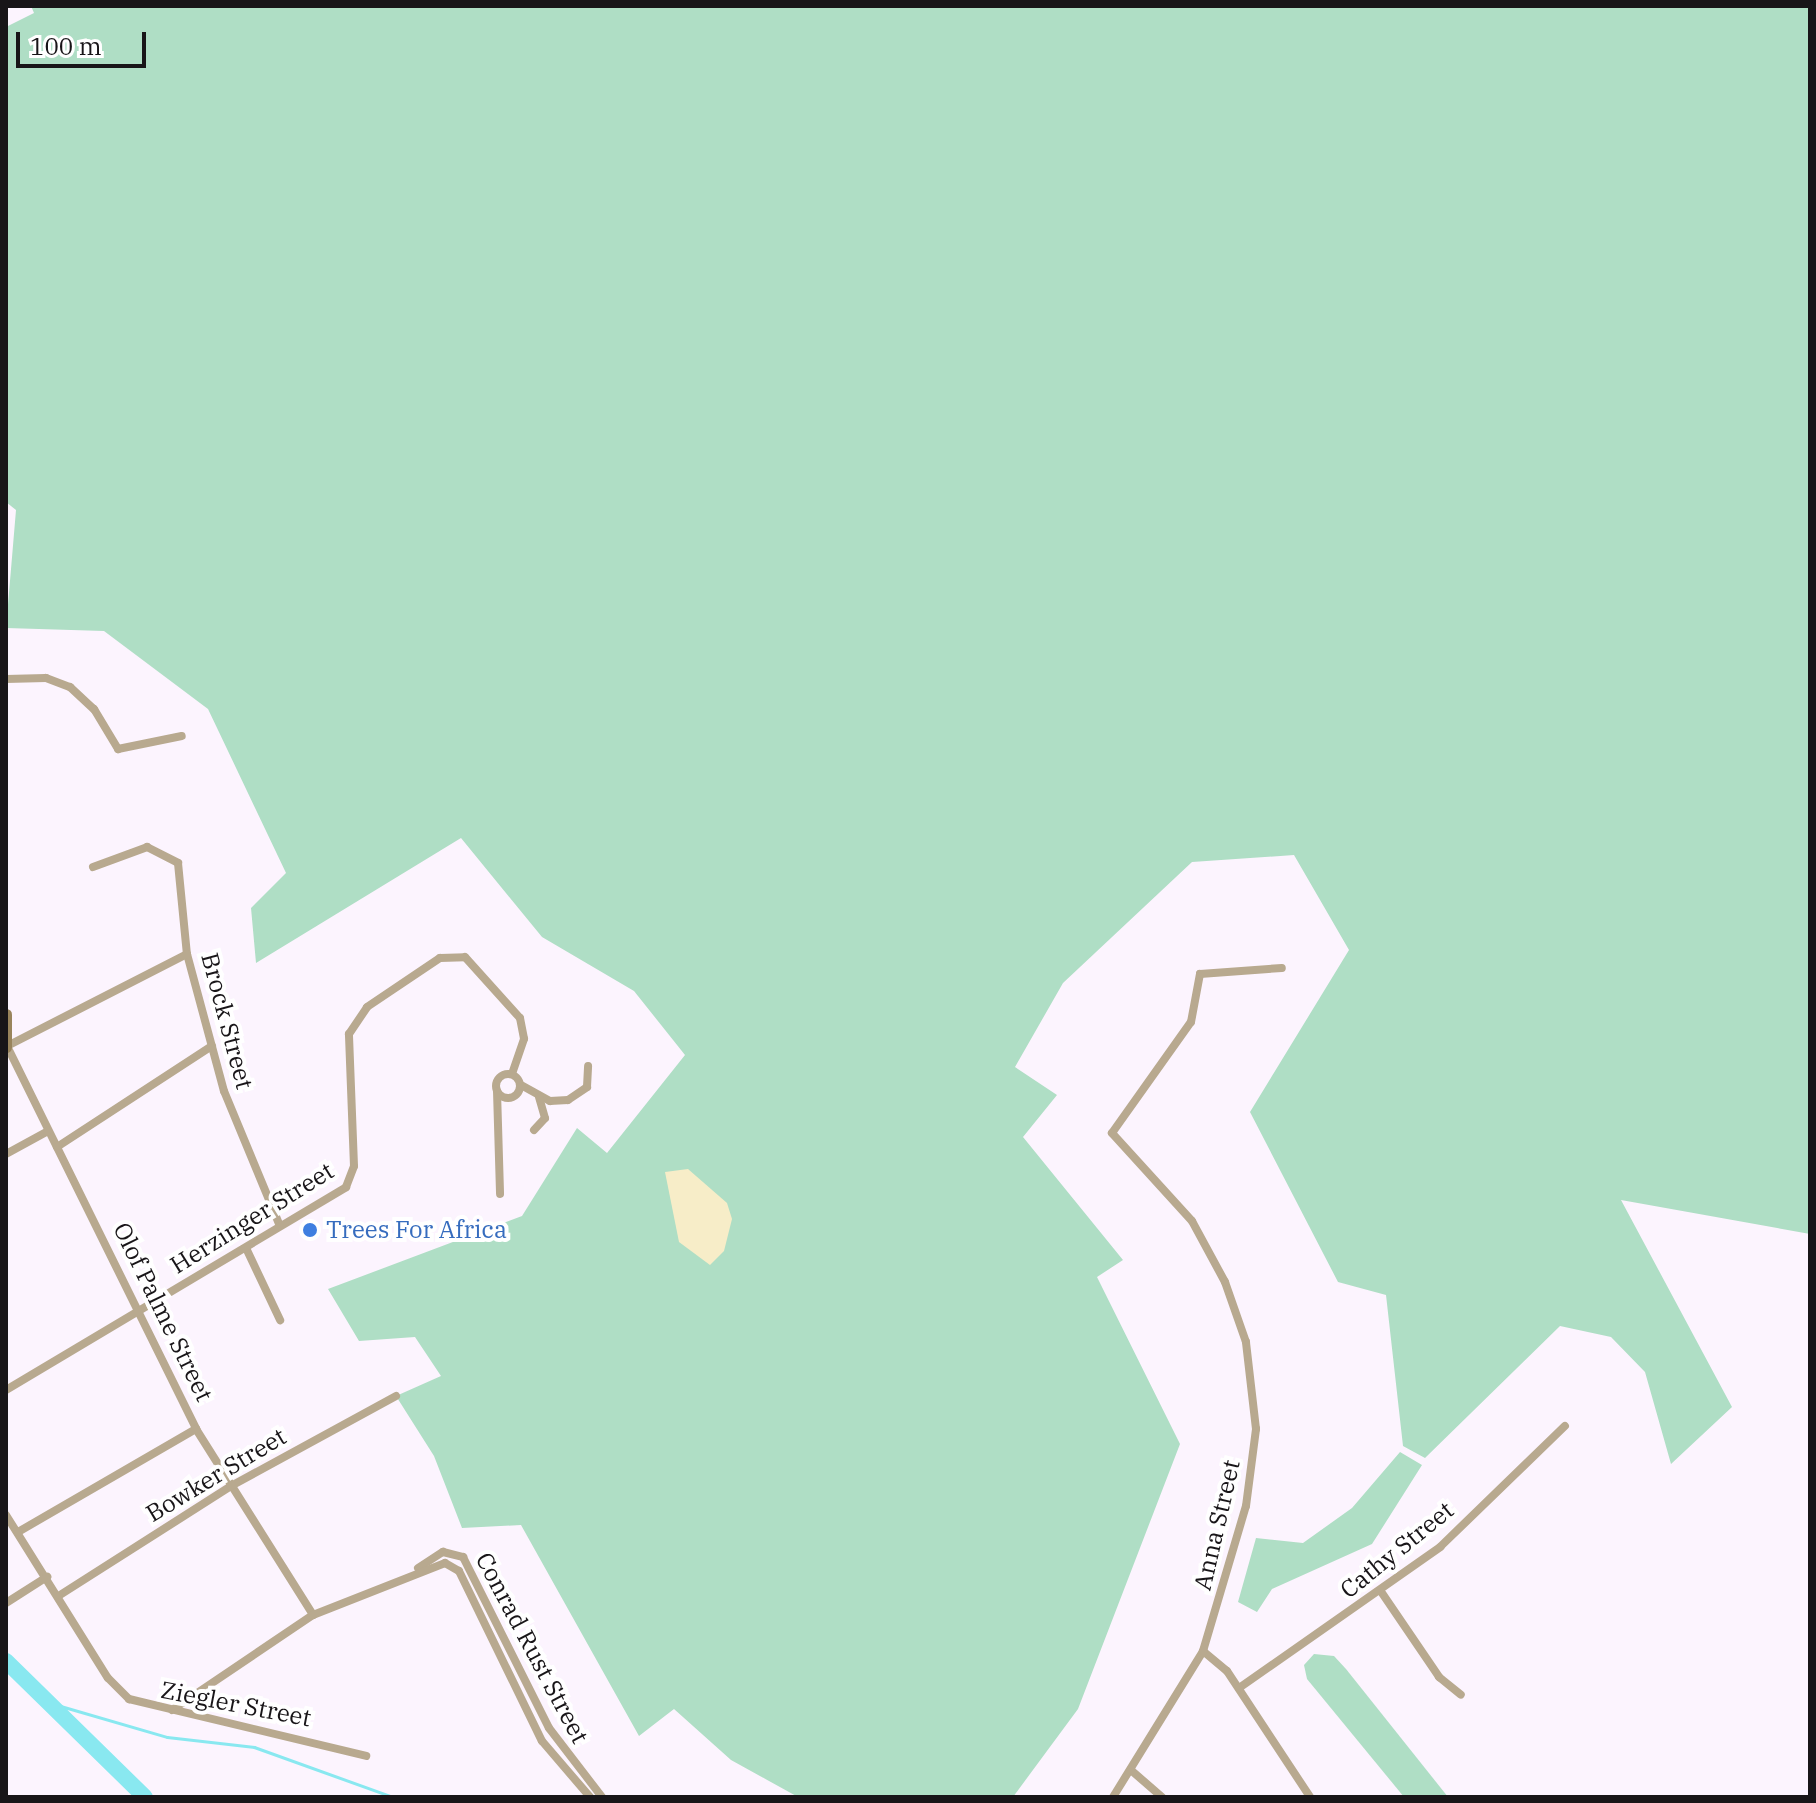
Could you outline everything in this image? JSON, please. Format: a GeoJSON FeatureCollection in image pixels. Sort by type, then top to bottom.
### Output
{"type":"FeatureCollection","features":[{"type":"Feature","properties":{"kind":"street"},"geometry":{"type":"LineString","coordinates":[[6,679],[46,678],[70,687],[94,709],[118,749],[182,736]]}},
{"type":"Feature","properties":{"kind":"street","name":"Brock Street"},"geometry":{"type":"LineString","coordinates":[[93,867],[137,848],[171,855],[182,875],[187,954],[212,1046],[280,1226]]}},
{"type":"Feature","properties":{"kind":"street"},"geometry":{"type":"LineString","coordinates":[[7,1046],[187,954]]}},
{"type":"Feature","properties":{"kind":"street","name":"Herzinger Street"},"geometry":{"type":"LineString","coordinates":[[6,1390],[246,1248],[352,1179],[348,1043],[354,1025],[367,1007],[440,958],[465,957],[520,1018],[524,1039],[512,1074],[497,1080],[497,1091]]}},
{"type":"Feature","properties":{"kind":"street","name":"Anna Street"},"geometry":{"type":"LineString","coordinates":[[1113,1797],[1132,1771],[1203,1651],[1253,1468],[1255,1392],[1246,1342],[1192,1221],[1112,1133],[1191,1022],[1200,974],[1282,968]]}},
{"type":"Feature","properties":{"kind":"street","name":"Olof Palme Street"},"geometry":{"type":"LineString","coordinates":[[6,1014],[7,1046],[196,1429],[313,1615]]}},
{"type":"Feature","properties":{"kind":"street"},"geometry":{"type":"LineString","coordinates":[[57,1147],[212,1046]]}},
{"type":"Feature","properties":{"kind":"street"},"geometry":{"type":"LineString","coordinates":[[512,1074],[521,1085],[539,1096],[562,1101],[581,1094],[588,1066]]}},
{"type":"Feature","properties":{"kind":"street"},"geometry":{"type":"LineString","coordinates":[[500,1194],[497,1091],[512,1098],[521,1085]]}},
{"type":"Feature","properties":{"kind":"street"},"geometry":{"type":"LineString","coordinates":[[534,1130],[545,1118],[539,1096]]}},
{"type":"Feature","properties":{"kind":"street"},"geometry":{"type":"LineString","coordinates":[[6,1154],[48,1131]]}},
{"type":"Feature","properties":{"kind":"street"},"geometry":{"type":"LineString","coordinates":[[246,1248],[280,1320]]}},
{"type":"Feature","properties":{"kind":"street","name":"Bowker Street"},"geometry":{"type":"LineString","coordinates":[[60,1595],[231,1486],[396,1396]]}},
{"type":"Feature","properties":{"kind":"street","name":"Cathy Street"},"geometry":{"type":"LineString","coordinates":[[1239,1688],[1382,1593],[1565,1426]]}},
{"type":"Feature","properties":{"kind":"street"},"geometry":{"type":"LineString","coordinates":[[18,1532],[196,1429]]}},
{"type":"Feature","properties":{"kind":"street","name":"Ziegler Street"},"geometry":{"type":"LineString","coordinates":[[6,1515],[60,1595],[117,1690],[140,1706],[172,1710],[366,1756]]}},
{"type":"Feature","properties":{"kind":"street","name":"Conrad Rust Street"},"geometry":{"type":"LineString","coordinates":[[417,1569],[443,1552],[463,1557],[549,1728],[602,1797]]}},
{"type":"Feature","properties":{"kind":"street","name":"Conrad Rust Street"},"geometry":{"type":"LineString","coordinates":[[417,1569],[445,1563],[459,1571],[542,1741],[590,1797]]}},
{"type":"Feature","properties":{"kind":"street"},"geometry":{"type":"LineString","coordinates":[[172,1710],[313,1615],[417,1569]]}},
{"type":"Feature","properties":{"kind":"street"},"geometry":{"type":"LineString","coordinates":[[6,1603],[47,1577]]}},
{"type":"Feature","properties":{"kind":"street"},"geometry":{"type":"LineString","coordinates":[[1382,1593],[1439,1677],[1461,1695]]}},
{"type":"Feature","properties":{"kind":"street"},"geometry":{"type":"LineString","coordinates":[[1203,1651],[1239,1688],[1310,1797]]}},
{"type":"Feature","properties":{"kind":"street"},"geometry":{"type":"LineString","coordinates":[[1132,1771],[1162,1797]]}},
{"type":"Feature","properties":{"kind":"green space"},"geometry":{"type":"Polygon","coordinates":[[[31,6],[1810,6],[1810,1234],[1621,1200],[1732,1407],[1671,1464],[1645,1372],[1611,1337],[1560,1326],[1425,1458],[1403,1446],[1386,1295],[1338,1282],[1250,1112],[1349,950],[1294,855],[1192,862],[1063,983],[1015,1067],[1057,1095],[1023,1137],[1123,1260],[1097,1277],[1180,1444],[1078,1709],[1013,1797],[798,1797],[731,1760],[674,1709],[639,1736],[521,1525],[462,1528],[434,1456],[396,1396],[441,1376],[415,1337],[359,1341],[328,1289],[522,1216],[577,1128],[607,1153],[685,1055],[634,991],[542,937],[461,838],[256,963],[251,908],[286,873],[208,709],[104,631],[6,628],[16,510],[6,502],[6,27],[34,13],[31,6]]]}},
{"type":"Feature","properties":{"kind":"green space"},"geometry":{"type":"Polygon","coordinates":[[[1400,1452],[1422,1465],[1372,1544],[1272,1589],[1257,1612],[1238,1602],[1256,1538],[1303,1543],[1352,1508],[1400,1452]]]}},
{"type":"Feature","properties":{"kind":"green space"},"geometry":{"type":"Polygon","coordinates":[[[1314,1654],[1334,1656],[1448,1797],[1404,1797],[1307,1679],[1304,1665],[1314,1654]]]}},
{"type":"Feature","properties":{"kind":"sand"},"geometry":{"type":"Polygon","coordinates":[[[688,1169],[727,1203],[732,1219],[724,1251],[710,1265],[679,1242],[665,1172],[688,1169]]]}},
{"type":"Feature","properties":{"kind":"waterway"},"geometry":{"type":"LineString","coordinates":[[6,1661],[145,1797]]}},
{"type":"Feature","properties":{"kind":"waterway"},"geometry":{"type":"LineString","coordinates":[[57,1705],[167,1737],[254,1747],[393,1797]]}},
{"type":"Feature","properties":{"kind":"place","name":"Trees For Africa"},"geometry":{"type":"Point","coordinates":[310,1230]}}]}
